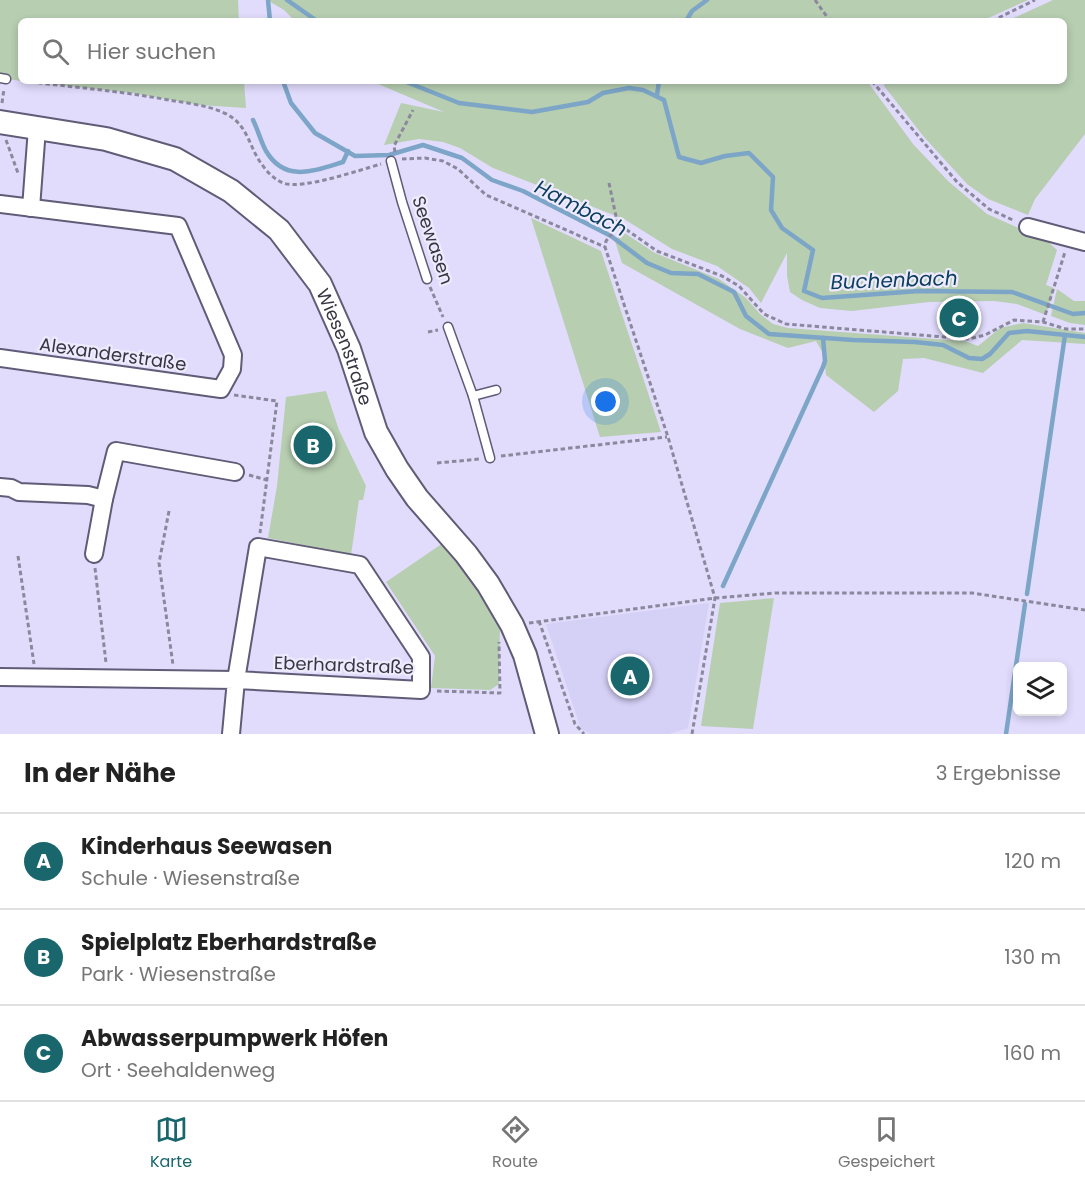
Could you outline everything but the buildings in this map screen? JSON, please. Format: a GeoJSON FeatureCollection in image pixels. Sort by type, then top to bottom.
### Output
{"type":"FeatureCollection","features":[{"type":"Feature","properties":{"kind":"street","name":"Wiesenstraße"},"geometry":{"type":"LineString","coordinates":[[2,121],[106,139],[175,159],[231,191],[279,230],[320,284],[349,349],[376,432],[397,469],[417,498],[466,554],[488,584],[512,625],[525,655],[547,734]]}},
{"type":"Feature","properties":{"kind":"street"},"geometry":{"type":"LineString","coordinates":[[31,208],[37,128]]}},
{"type":"Feature","properties":{"kind":"street"},"geometry":{"type":"LineString","coordinates":[[0,204],[178,226],[233,355],[232,369],[221,389]]}},
{"type":"Feature","properties":{"kind":"street"},"geometry":{"type":"LineString","coordinates":[[1028,227],[1077,240]]}},
{"type":"Feature","properties":{"kind":"street","name":"Alexanderstraße"},"geometry":{"type":"LineString","coordinates":[[0,358],[221,389]]}},
{"type":"Feature","properties":{"kind":"street"},"geometry":{"type":"LineString","coordinates":[[94,554],[116,451],[235,472]]}},
{"type":"Feature","properties":{"kind":"street"},"geometry":{"type":"LineString","coordinates":[[0,487],[11,488],[19,492],[88,495],[104,499]]}},
{"type":"Feature","properties":{"kind":"street"},"geometry":{"type":"LineString","coordinates":[[231,734],[236,680],[258,547]]}},
{"type":"Feature","properties":{"kind":"street","name":"Eberhardstraße"},"geometry":{"type":"LineString","coordinates":[[0,677],[236,680],[421,690],[421,657],[360,565],[258,547]]}},
{"type":"Feature","properties":{"kind":"lane","name":"Seewasen"},"geometry":{"type":"LineString","coordinates":[[392,161],[402,202],[427,279]]}},
{"type":"Feature","properties":{"kind":"lane"},"geometry":{"type":"LineString","coordinates":[[448,327],[473,396],[490,458]]}},
{"type":"Feature","properties":{"kind":"lane"},"geometry":{"type":"LineString","coordinates":[[473,396],[496,390]]}},
{"type":"Feature","properties":{"kind":"path"},"geometry":{"type":"LineString","coordinates":[[815,0],[828,18]]}},
{"type":"Feature","properties":{"kind":"path"},"geometry":{"type":"LineString","coordinates":[[998,18],[1035,0]]}},
{"type":"Feature","properties":{"kind":"path"},"geometry":{"type":"LineString","coordinates":[[3,78],[2,121],[19,176]]}},
{"type":"Feature","properties":{"kind":"path"},"geometry":{"type":"LineString","coordinates":[[50,84],[132,93],[200,105],[223,112],[236,120],[244,129],[259,162],[282,183],[295,185],[311,183],[392,161],[425,158],[443,161],[458,169],[486,195],[605,247]]}},
{"type":"Feature","properties":{"kind":"path"},"geometry":{"type":"LineString","coordinates":[[875,84],[957,182],[989,209],[1028,227]]}},
{"type":"Feature","properties":{"kind":"path"},"geometry":{"type":"LineString","coordinates":[[394,146],[413,110]]}},
{"type":"Feature","properties":{"kind":"path"},"geometry":{"type":"LineString","coordinates":[[609,183],[617,227],[606,241],[605,247],[668,437],[715,598],[692,734]]}},
{"type":"Feature","properties":{"kind":"path"},"geometry":{"type":"LineString","coordinates":[[617,227],[624,228],[657,251],[722,276],[739,286],[764,314],[786,324],[969,339],[985,335],[1014,320],[1043,322],[1066,329],[1085,329]]}},
{"type":"Feature","properties":{"kind":"path"},"geometry":{"type":"LineString","coordinates":[[1043,322],[1054,288],[1077,240]]}},
{"type":"Feature","properties":{"kind":"path","name":"Seewasen"},"geometry":{"type":"LineString","coordinates":[[427,279],[448,327]]}},
{"type":"Feature","properties":{"kind":"path"},"geometry":{"type":"LineString","coordinates":[[428,332],[448,327]]}},
{"type":"Feature","properties":{"kind":"path"},"geometry":{"type":"LineString","coordinates":[[221,389],[233,394],[277,401],[258,547]]}},
{"type":"Feature","properties":{"kind":"path"},"geometry":{"type":"LineString","coordinates":[[437,463],[668,437]]}},
{"type":"Feature","properties":{"kind":"path"},"geometry":{"type":"LineString","coordinates":[[169,511],[159,563],[175,679]]}},
{"type":"Feature","properties":{"kind":"path"},"geometry":{"type":"LineString","coordinates":[[94,554],[108,678]]}},
{"type":"Feature","properties":{"kind":"path"},"geometry":{"type":"LineString","coordinates":[[18,556],[36,677]]}},
{"type":"Feature","properties":{"kind":"path"},"geometry":{"type":"LineString","coordinates":[[421,690],[500,693],[499,632],[512,625],[715,598],[775,592],[972,592],[1085,610]]}},
{"type":"Feature","properties":{"kind":"path"},"geometry":{"type":"LineString","coordinates":[[539,621],[575,724],[584,734]]}},
{"type":"Feature","properties":{"kind":"shaded area"},"geometry":{"type":"Polygon","coordinates":[[[709,603],[688,728],[669,734],[591,734],[581,729],[546,624],[709,603]]]}},
{"type":"Feature","properties":{"kind":"green space"},"geometry":{"type":"Polygon","coordinates":[[[0,0],[238,0],[239,18],[18,18],[18,81],[0,78],[0,0]]]}},
{"type":"Feature","properties":{"kind":"green space"},"geometry":{"type":"Polygon","coordinates":[[[267,0],[1028,0],[989,18],[292,18],[284,10],[267,0]]]}},
{"type":"Feature","properties":{"kind":"green space"},"geometry":{"type":"Polygon","coordinates":[[[1053,0],[1085,0],[1085,134],[1035,199],[1028,215],[988,199],[967,184],[924,137],[884,86],[884,84],[1067,84],[1067,18],[1014,18],[1053,0]]]}},
{"type":"Feature","properties":{"kind":"green space"},"geometry":{"type":"Polygon","coordinates":[[[50,84],[244,84],[246,108],[200,105],[132,93],[50,84]]]}},
{"type":"Feature","properties":{"kind":"green space"},"geometry":{"type":"Polygon","coordinates":[[[378,84],[869,84],[913,144],[948,181],[987,214],[1046,240],[1057,250],[1046,285],[1054,288],[1046,315],[1017,304],[994,301],[929,302],[852,311],[820,308],[790,292],[787,253],[761,303],[749,288],[717,266],[672,249],[624,219],[493,168],[460,148],[443,142],[419,139],[384,145],[401,103],[444,112],[378,84]]]}},
{"type":"Feature","properties":{"kind":"green space"},"geometry":{"type":"Polygon","coordinates":[[[531,218],[601,251],[661,432],[600,437],[531,218]]]}},
{"type":"Feature","properties":{"kind":"green space"},"geometry":{"type":"Polygon","coordinates":[[[623,232],[655,253],[719,279],[746,298],[760,314],[773,324],[788,328],[965,341],[978,346],[1000,328],[1023,323],[1085,333],[1085,344],[1022,340],[983,373],[924,358],[903,359],[898,391],[874,412],[826,375],[824,355],[816,341],[788,348],[740,329],[622,263],[615,241],[623,232]]]}},
{"type":"Feature","properties":{"kind":"green space"},"geometry":{"type":"Polygon","coordinates":[[[1057,289],[1074,301],[1085,301],[1085,325],[1070,323],[1051,316],[1057,289]]]}},
{"type":"Feature","properties":{"kind":"green space"},"geometry":{"type":"Polygon","coordinates":[[[326,391],[339,430],[366,486],[363,500],[359,500],[351,555],[268,538],[277,486],[286,397],[326,391]]]}},
{"type":"Feature","properties":{"kind":"green space"},"geometry":{"type":"Polygon","coordinates":[[[443,543],[500,623],[499,684],[490,690],[431,688],[435,656],[386,582],[443,543]]]}},
{"type":"Feature","properties":{"kind":"green space"},"geometry":{"type":"Polygon","coordinates":[[[774,598],[753,729],[701,726],[720,603],[774,598]]]}},
{"type":"Feature","properties":{"kind":"waterway","name":"Hambach"},"geometry":{"type":"LineString","coordinates":[[268,0],[270,18]]}},
{"type":"Feature","properties":{"kind":"waterway","name":"Buchenbach"},"geometry":{"type":"LineString","coordinates":[[287,0],[313,18]]}},
{"type":"Feature","properties":{"kind":"waterway"},"geometry":{"type":"LineString","coordinates":[[688,18],[692,11],[707,0]]}},
{"type":"Feature","properties":{"kind":"waterway","name":"Hambach"},"geometry":{"type":"LineString","coordinates":[[284,84],[291,103],[315,133],[355,156],[389,155],[423,145],[462,158],[492,180],[523,191],[611,236],[647,263],[671,273],[698,274],[734,292],[746,316],[769,334],[943,345],[969,358],[982,359],[990,354],[1009,333],[1027,331],[1085,337]]}},
{"type":"Feature","properties":{"kind":"waterway","name":"Buchenbach"},"geometry":{"type":"LineString","coordinates":[[412,84],[459,103],[532,112],[588,102],[603,93],[629,88],[643,90],[664,100],[679,157],[701,163],[725,156],[749,153],[773,177],[771,210],[782,228],[813,250],[804,291],[822,298],[919,291],[1012,292],[1073,314],[1085,313]]}},
{"type":"Feature","properties":{"kind":"waterway"},"geometry":{"type":"LineString","coordinates":[[657,95],[659,84]]}},
{"type":"Feature","properties":{"kind":"waterway"},"geometry":{"type":"LineString","coordinates":[[253,120],[266,151],[274,161],[291,171],[311,171],[343,162],[348,151]]}},
{"type":"Feature","properties":{"kind":"waterway"},"geometry":{"type":"LineString","coordinates":[[1027,594],[1065,335]]}},
{"type":"Feature","properties":{"kind":"waterway"},"geometry":{"type":"LineString","coordinates":[[723,586],[823,367],[825,361],[823,338]]}},
{"type":"Feature","properties":{"kind":"waterway"},"geometry":{"type":"LineString","coordinates":[[1006,734],[1025,604]]}},
{"type":"Feature","properties":{"kind":"place","name":"Abwasserpumpwerk Höfen"},"geometry":{"type":"Point","coordinates":[959,318]}},
{"type":"Feature","properties":{"kind":"place","name":"Spielplatz Eberhardstraße"},"geometry":{"type":"Point","coordinates":[313,445]}},
{"type":"Feature","properties":{"kind":"place","name":"Kinderhaus Seewasen"},"geometry":{"type":"Point","coordinates":[630,676]}}]}
